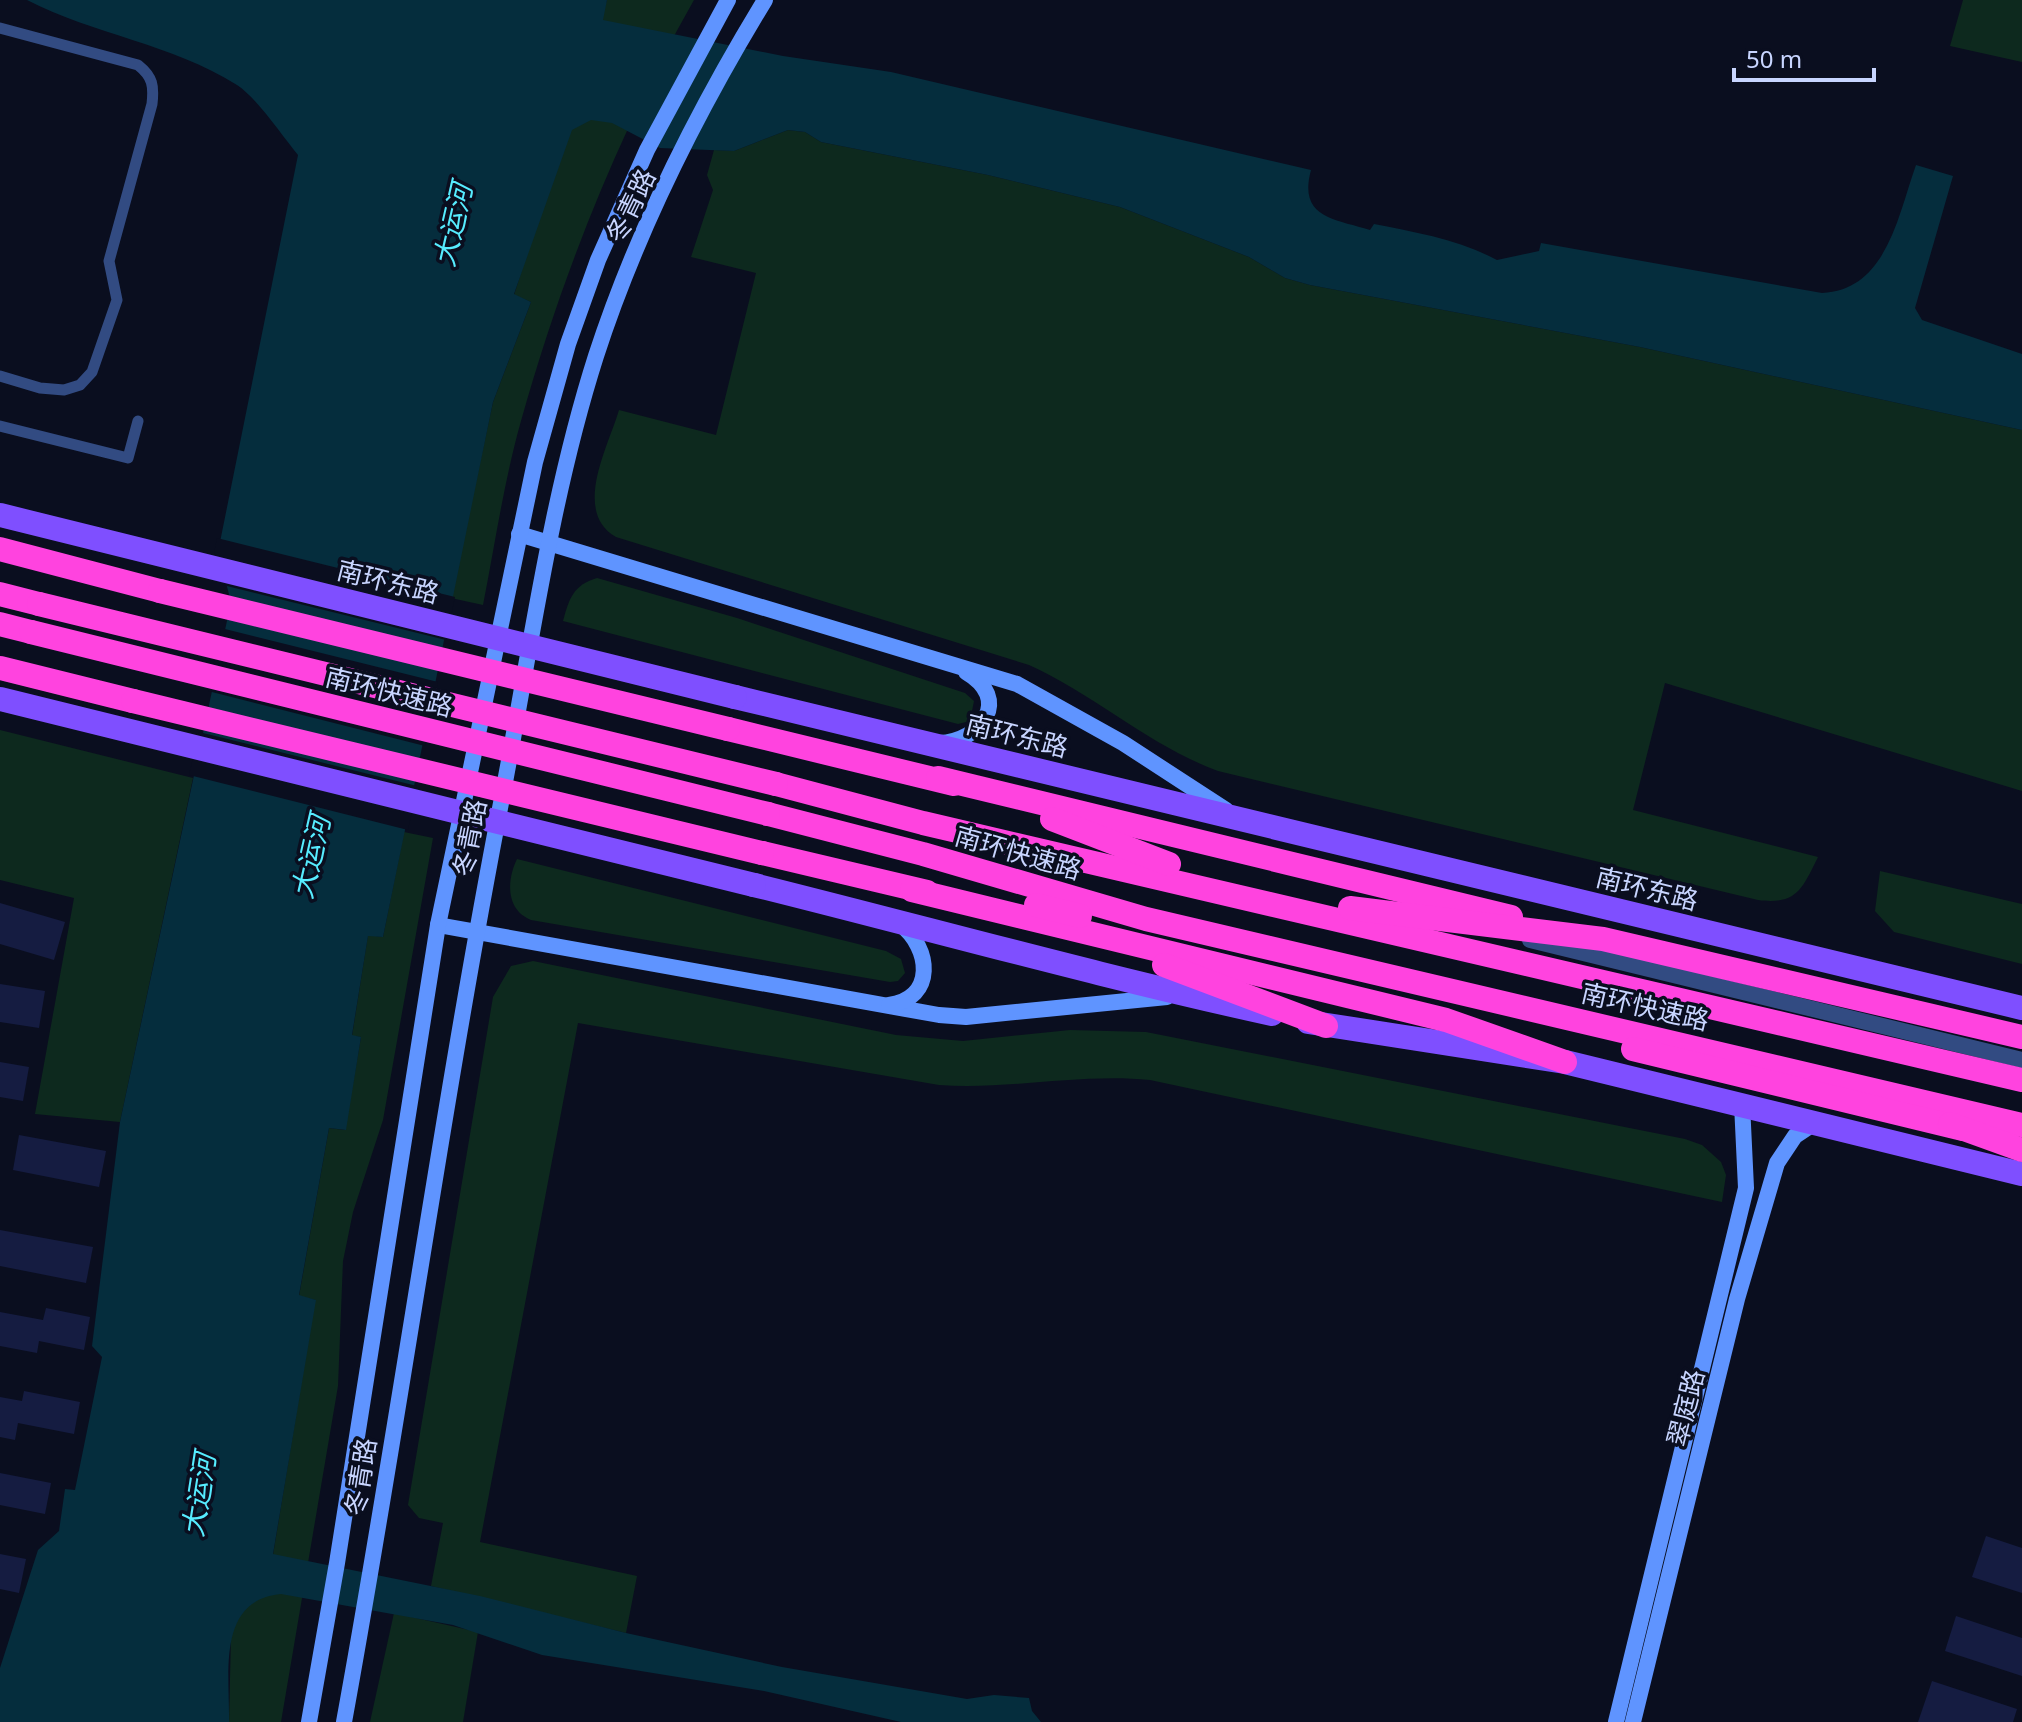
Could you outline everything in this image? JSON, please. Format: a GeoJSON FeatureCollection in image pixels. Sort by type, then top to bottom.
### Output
{"type":"FeatureCollection","features":[{"type":"Feature","properties":{"kind":"highway"},"geometry":{"type":"LineString","coordinates":[[0,549],[728,729],[2022,1037]]}},
{"type":"Feature","properties":{"kind":"highway","name":"南环快速路"},"geometry":{"type":"LineString","coordinates":[[0,594],[776,784],[923,823],[2022,1080]]}},
{"type":"Feature","properties":{"kind":"highway","name":"南环快速路"},"geometry":{"type":"LineString","coordinates":[[0,624],[768,814],[923,854],[1146,919],[2022,1125]]}},
{"type":"Feature","properties":{"kind":"highway"},"geometry":{"type":"LineString","coordinates":[[0,668],[1446,1020],[1565,1062]]}},
{"type":"Feature","properties":{"kind":"highway"},"geometry":{"type":"LineString","coordinates":[[938,778],[1169,864]]}},
{"type":"Feature","properties":{"kind":"highway","name":"南环快速路"},"geometry":{"type":"LineString","coordinates":[[923,823],[1169,864],[1350,908],[1593,980]]}},
{"type":"Feature","properties":{"kind":"highway"},"geometry":{"type":"LineString","coordinates":[[912,890],[1146,919]]}},
{"type":"Feature","properties":{"kind":"highway"},"geometry":{"type":"LineString","coordinates":[[1036,905],[1963,1129]]}},
{"type":"Feature","properties":{"kind":"highway"},"geometry":{"type":"LineString","coordinates":[[1350,908],[1471,926],[1603,939]]}},
{"type":"Feature","properties":{"kind":"highway"},"geometry":{"type":"LineString","coordinates":[[1060,926],[1326,1026]]}},
{"type":"Feature","properties":{"kind":"highway"},"geometry":{"type":"LineString","coordinates":[[1812,1074],[2022,1150]]}},
{"type":"Feature","properties":{"kind":"main road","name":"冬青路"},"geometry":{"type":"LineString","coordinates":[[309,1722],[438,925],[519,534],[568,344],[598,260],[647,150],[728,0]]}},
{"type":"Feature","properties":{"kind":"main road","name":"冬青路"},"geometry":{"type":"LineString","coordinates":[[344,1722],[476,933],[566,469],[596,357],[641,235],[744,34],[765,0]]}},
{"type":"Feature","properties":{"kind":"main road","name":"南环东路"},"geometry":{"type":"LineString","coordinates":[[0,515],[735,697],[2022,1008]]}},
{"type":"Feature","properties":{"kind":"main road"},"geometry":{"type":"LineString","coordinates":[[519,534],[1017,684],[1067,710],[1241,819]]}},
{"type":"Feature","properties":{"kind":"main road"},"geometry":{"type":"LineString","coordinates":[[926,743],[955,741],[968,736],[981,725],[988,712],[988,694],[983,685],[951,663]]}},
{"type":"Feature","properties":{"kind":"main road"},"geometry":{"type":"LineString","coordinates":[[0,699],[1188,995],[1326,1026],[1565,1062],[2022,1174]]}},
{"type":"Feature","properties":{"kind":"main road"},"geometry":{"type":"LineString","coordinates":[[883,1006],[903,1001],[917,989],[925,963],[918,942],[892,919]]}},
{"type":"Feature","properties":{"kind":"main road"},"geometry":{"type":"LineString","coordinates":[[438,925],[883,1006],[966,1017],[1097,1001],[1188,995]]}},
{"type":"Feature","properties":{"kind":"main road","name":"翠庭路"},"geometry":{"type":"LineString","coordinates":[[1616,1722],[1746,1188],[1742,1104]]}},
{"type":"Feature","properties":{"kind":"main road","name":"翠庭路"},"geometry":{"type":"LineString","coordinates":[[1633,1722],[1737,1299],[1777,1163],[1795,1136],[1816,1122]]}},
{"type":"Feature","properties":{"kind":"street"},"geometry":{"type":"LineString","coordinates":[[1471,926],[2022,1060]]}},
{"type":"Feature","properties":{"kind":"lane"},"geometry":{"type":"LineString","coordinates":[[0,28],[138,65],[150,75],[154,88],[109,261],[117,300],[92,372],[80,385],[64,390],[40,388],[0,376]]}},
{"type":"Feature","properties":{"kind":"lane"},"geometry":{"type":"LineString","coordinates":[[0,426],[128,458],[138,421]]}},
{"type":"Feature","properties":{"kind":"green space"},"geometry":{"type":"Polygon","coordinates":[[[607,0],[694,0],[617,153],[555,312],[515,444],[483,605],[451,598],[493,402],[531,302],[514,295],[607,0]]]}},
{"type":"Feature","properties":{"kind":"green space"},"geometry":{"type":"Polygon","coordinates":[[[1963,0],[2022,0],[2022,62],[1950,46],[1963,0]]]}},
{"type":"Feature","properties":{"kind":"green space"},"geometry":{"type":"Polygon","coordinates":[[[788,130],[805,132],[821,142],[988,175],[1120,207],[1249,257],[1285,278],[1310,285],[1640,347],[2022,430],[2022,791],[1665,683],[1633,810],[1818,857],[1797,892],[1782,900],[1758,900],[1218,771],[1169,748],[1029,665],[616,537],[603,526],[596,512],[595,496],[602,460],[619,410],[716,435],[756,273],[691,257],[713,190],[707,175],[714,150],[734,151],[788,130]]]}},
{"type":"Feature","properties":{"kind":"green space"},"geometry":{"type":"Polygon","coordinates":[[[597,578],[737,618],[965,693],[974,701],[970,721],[958,724],[563,621],[573,594],[582,585],[597,578]]]}},
{"type":"Feature","properties":{"kind":"green space"},"geometry":{"type":"Polygon","coordinates":[[[0,730],[193,778],[120,1122],[35,1114],[74,898],[0,880],[0,730]]]}},
{"type":"Feature","properties":{"kind":"green space"},"geometry":{"type":"Polygon","coordinates":[[[404,832],[433,838],[383,1120],[353,1212],[343,1261],[338,1386],[281,1722],[229,1722],[234,1623],[273,1555],[315,1300],[299,1296],[329,1128],[345,1130],[361,1037],[352,1036],[368,935],[383,937],[404,832]]]}},
{"type":"Feature","properties":{"kind":"green space"},"geometry":{"type":"Polygon","coordinates":[[[517,859],[886,951],[901,959],[905,973],[898,981],[890,982],[531,920],[516,909],[510,893],[511,876],[517,859]]]}},
{"type":"Feature","properties":{"kind":"green space"},"geometry":{"type":"Polygon","coordinates":[[[1880,871],[2022,904],[2022,964],[1894,932],[1875,911],[1880,871]]]}},
{"type":"Feature","properties":{"kind":"green space"},"geometry":{"type":"Polygon","coordinates":[[[533,961],[896,1035],[963,1041],[1070,1030],[1146,1032],[1685,1139],[1702,1145],[1721,1162],[1726,1175],[1722,1202],[1150,1080],[1124,1078],[939,1085],[578,1023],[480,1542],[637,1576],[626,1633],[431,1586],[443,1523],[419,1518],[408,1505],[493,997],[511,966],[533,961]]]}},
{"type":"Feature","properties":{"kind":"green space"},"geometry":{"type":"Polygon","coordinates":[[[394,1613],[478,1632],[463,1722],[370,1722],[394,1613]]]}},
{"type":"Feature","properties":{"kind":"water","name":"大运河"},"geometry":{"type":"Polygon","coordinates":[[[27,0],[607,0],[603,20],[783,56],[891,72],[1311,170],[1308,186],[1314,207],[1332,219],[1370,230],[1374,224],[1421,234],[1468,247],[1497,260],[1539,251],[1541,243],[1822,293],[1844,289],[1862,279],[1876,264],[1887,247],[1916,165],[1953,176],[1915,308],[1922,320],[2022,354],[2022,430],[1640,347],[1310,285],[1285,278],[1249,257],[1120,207],[988,175],[821,142],[805,132],[788,130],[734,151],[660,148],[612,123],[591,120],[572,130],[514,294],[531,302],[493,402],[383,937],[368,936],[352,1035],[361,1037],[346,1130],[329,1128],[299,1295],[316,1300],[273,1554],[480,1596],[626,1633],[782,1667],[967,1699],[994,1695],[1029,1698],[1032,1711],[1041,1722],[901,1722],[764,1691],[542,1655],[453,1625],[281,1594],[260,1599],[246,1610],[236,1624],[229,1662],[229,1722],[0,1722],[0,1668],[38,1550],[59,1531],[65,1489],[75,1490],[102,1357],[92,1346],[120,1122],[231,602],[218,552],[298,155],[261,108],[237,85],[185,59],[79,22],[27,0]]]}},
{"type":"Feature","properties":{"kind":"pier"},"geometry":{"type":"Polygon","coordinates":[[[217,538],[455,597],[446,640],[223,585],[214,553],[217,538]]]}},
{"type":"Feature","properties":{"kind":"pier"},"geometry":{"type":"Polygon","coordinates":[[[221,628],[438,682],[425,746],[208,691],[221,628]]]}},
{"type":"Feature","properties":{"kind":"pier"},"geometry":{"type":"Polygon","coordinates":[[[199,732],[417,786],[408,830],[189,775],[199,732]]]}},
{"type":"Feature","properties":{"kind":"building"},"geometry":{"type":"Polygon","coordinates":[[[0,903],[65,922],[54,960],[0,944],[0,903]]]}},
{"type":"Feature","properties":{"kind":"building"},"geometry":{"type":"Polygon","coordinates":[[[0,984],[45,991],[39,1028],[0,1022],[0,984]]]}},
{"type":"Feature","properties":{"kind":"building"},"geometry":{"type":"Polygon","coordinates":[[[0,1062],[29,1067],[23,1101],[0,1097],[0,1062]]]}},
{"type":"Feature","properties":{"kind":"building"},"geometry":{"type":"Polygon","coordinates":[[[19,1135],[106,1151],[99,1187],[13,1170],[19,1135]]]}},
{"type":"Feature","properties":{"kind":"building"},"geometry":{"type":"Polygon","coordinates":[[[0,1230],[93,1247],[86,1283],[0,1266],[0,1230]]]}},
{"type":"Feature","properties":{"kind":"building"},"geometry":{"type":"Polygon","coordinates":[[[46,1308],[90,1317],[84,1350],[39,1341],[37,1353],[0,1346],[0,1312],[43,1320],[46,1308]]]}},
{"type":"Feature","properties":{"kind":"building"},"geometry":{"type":"Polygon","coordinates":[[[24,1391],[80,1402],[74,1434],[18,1423],[15,1440],[0,1437],[0,1397],[22,1401],[24,1391]]]}},
{"type":"Feature","properties":{"kind":"building"},"geometry":{"type":"Polygon","coordinates":[[[0,1473],[51,1483],[45,1514],[0,1505],[0,1473]]]}},
{"type":"Feature","properties":{"kind":"building"},"geometry":{"type":"Polygon","coordinates":[[[1986,1536],[2022,1548],[2022,1593],[1972,1577],[1986,1536]]]}},
{"type":"Feature","properties":{"kind":"building"},"geometry":{"type":"Polygon","coordinates":[[[0,1554],[26,1559],[19,1593],[0,1589],[0,1554]]]}},
{"type":"Feature","properties":{"kind":"building"},"geometry":{"type":"Polygon","coordinates":[[[1956,1616],[2022,1638],[2022,1676],[1945,1651],[1956,1616]]]}},
{"type":"Feature","properties":{"kind":"building"},"geometry":{"type":"Polygon","coordinates":[[[1932,1681],[2017,1709],[2013,1722],[1918,1722],[1932,1681]]]}}]}
